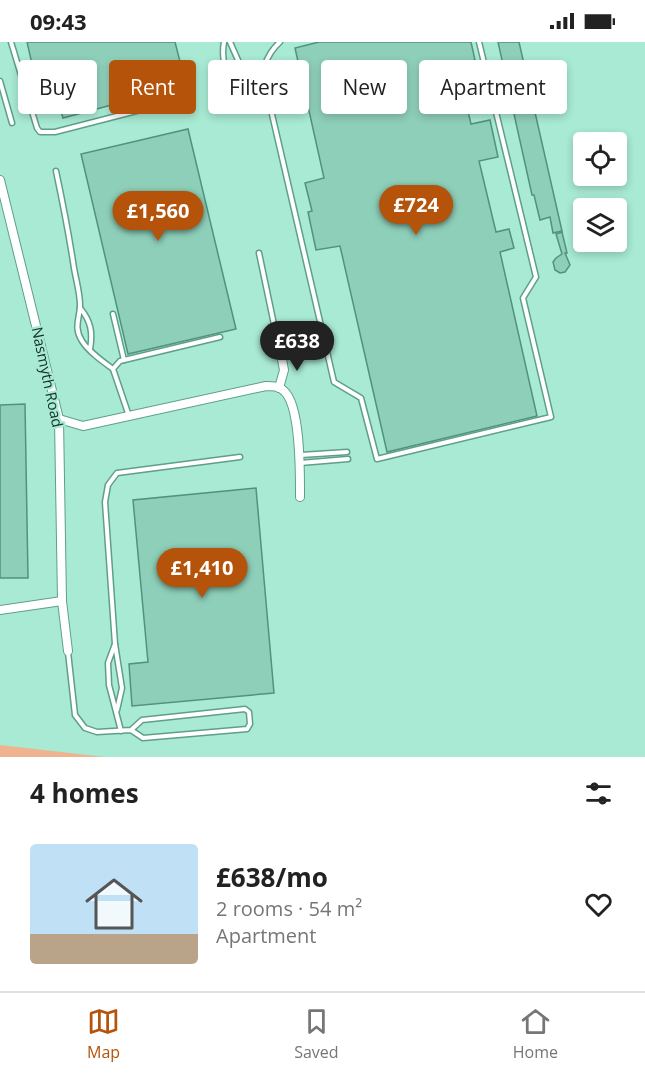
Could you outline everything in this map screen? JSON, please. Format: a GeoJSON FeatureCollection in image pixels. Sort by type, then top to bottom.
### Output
{"type":"FeatureCollection","features":[{"type":"Feature","properties":{"kind":"street","name":"Nasmyth Road"},"geometry":{"type":"LineString","coordinates":[[0,180],[59,419],[62,601],[68,651]]}},
{"type":"Feature","properties":{"kind":"street"},"geometry":{"type":"LineString","coordinates":[[279,388],[284,370],[280,354]]}},
{"type":"Feature","properties":{"kind":"street"},"geometry":{"type":"LineString","coordinates":[[59,419],[83,426],[266,386],[279,388],[289,396],[294,408],[300,459],[300,497]]}},
{"type":"Feature","properties":{"kind":"street"},"geometry":{"type":"LineString","coordinates":[[0,610],[62,601]]}},
{"type":"Feature","properties":{"kind":"lane"},"geometry":{"type":"LineString","coordinates":[[11,42],[40,132],[55,132],[125,114]]}},
{"type":"Feature","properties":{"kind":"lane"},"geometry":{"type":"LineString","coordinates":[[224,42],[222,52],[224,60]]}},
{"type":"Feature","properties":{"kind":"lane"},"geometry":{"type":"LineString","coordinates":[[230,42],[238,60]]}},
{"type":"Feature","properties":{"kind":"lane"},"geometry":{"type":"LineString","coordinates":[[266,60],[280,42]]}},
{"type":"Feature","properties":{"kind":"lane"},"geometry":{"type":"LineString","coordinates":[[272,114],[334,382],[361,398],[377,459],[551,417],[523,298],[536,277],[479,42]]}},
{"type":"Feature","properties":{"kind":"lane"},"geometry":{"type":"LineString","coordinates":[[0,81],[12,123]]}},
{"type":"Feature","properties":{"kind":"lane"},"geometry":{"type":"LineString","coordinates":[[56,171],[68,228],[80,308],[77,318],[79,333],[82,341],[90,350],[113,369],[129,417]]}},
{"type":"Feature","properties":{"kind":"lane"},"geometry":{"type":"LineString","coordinates":[[259,253],[280,354]]}},
{"type":"Feature","properties":{"kind":"lane"},"geometry":{"type":"LineString","coordinates":[[80,308],[88,317],[91,328],[90,350]]}},
{"type":"Feature","properties":{"kind":"lane"},"geometry":{"type":"LineString","coordinates":[[113,314],[124,360]]}},
{"type":"Feature","properties":{"kind":"lane"},"geometry":{"type":"LineString","coordinates":[[113,369],[117,363],[124,360],[220,337]]}},
{"type":"Feature","properties":{"kind":"lane"},"geometry":{"type":"LineString","coordinates":[[300,459],[347,452]]}},
{"type":"Feature","properties":{"kind":"lane"},"geometry":{"type":"LineString","coordinates":[[117,710],[122,688],[115,645],[105,502],[108,485],[117,473],[240,457]]}},
{"type":"Feature","properties":{"kind":"lane"},"geometry":{"type":"LineString","coordinates":[[300,459],[348,459]]}},
{"type":"Feature","properties":{"kind":"lane"},"geometry":{"type":"LineString","coordinates":[[115,645],[108,663],[109,686],[121,731]]}},
{"type":"Feature","properties":{"kind":"lane"},"geometry":{"type":"LineString","coordinates":[[68,651],[75,715],[85,728],[97,732],[121,731],[131,730],[142,720],[245,710],[249,712],[250,724],[247,729],[143,738],[131,730]]}},
{"type":"Feature","properties":{"kind":"shaded area"},"geometry":{"type":"Polygon","coordinates":[[[0,745],[105,757],[0,757],[0,745]]]}},
{"type":"Feature","properties":{"kind":"building"},"geometry":{"type":"Polygon","coordinates":[[[27,42],[175,42],[180,60],[109,60],[109,106],[97,109],[97,60],[31,60],[27,42]]]}},
{"type":"Feature","properties":{"kind":"building"},"geometry":{"type":"Polygon","coordinates":[[[319,42],[471,42],[475,60],[419,60],[419,114],[469,114],[471,124],[490,120],[498,157],[479,161],[496,232],[509,229],[514,248],[500,252],[537,416],[387,452],[340,246],[316,250],[308,212],[312,211],[305,183],[324,178],[309,111],[309,60],[298,60],[295,48],[319,42]]]}},
{"type":"Feature","properties":{"kind":"building"},"geometry":{"type":"Polygon","coordinates":[[[498,42],[519,42],[523,60],[502,60],[498,42]]]}},
{"type":"Feature","properties":{"kind":"building"},"geometry":{"type":"Polygon","coordinates":[[[62,114],[78,114],[63,118],[62,114]]]}},
{"type":"Feature","properties":{"kind":"building"},"geometry":{"type":"Polygon","coordinates":[[[514,114],[535,114],[562,231],[553,233],[550,217],[540,220],[534,195],[532,195],[514,114]]]}},
{"type":"Feature","properties":{"kind":"building"},"geometry":{"type":"Polygon","coordinates":[[[188,129],[236,329],[128,354],[81,154],[188,129]]]}},
{"type":"Feature","properties":{"kind":"building"},"geometry":{"type":"Polygon","coordinates":[[[562,232],[567,253],[565,253],[570,265],[565,272],[560,273],[555,270],[553,262],[562,254],[556,234],[562,232]]]}},
{"type":"Feature","properties":{"kind":"building"},"geometry":{"type":"Polygon","coordinates":[[[25,404],[28,578],[0,578],[0,405],[25,404]]]}},
{"type":"Feature","properties":{"kind":"building"},"geometry":{"type":"Polygon","coordinates":[[[256,488],[274,693],[132,706],[129,664],[148,662],[133,500],[256,488]]]}}]}
